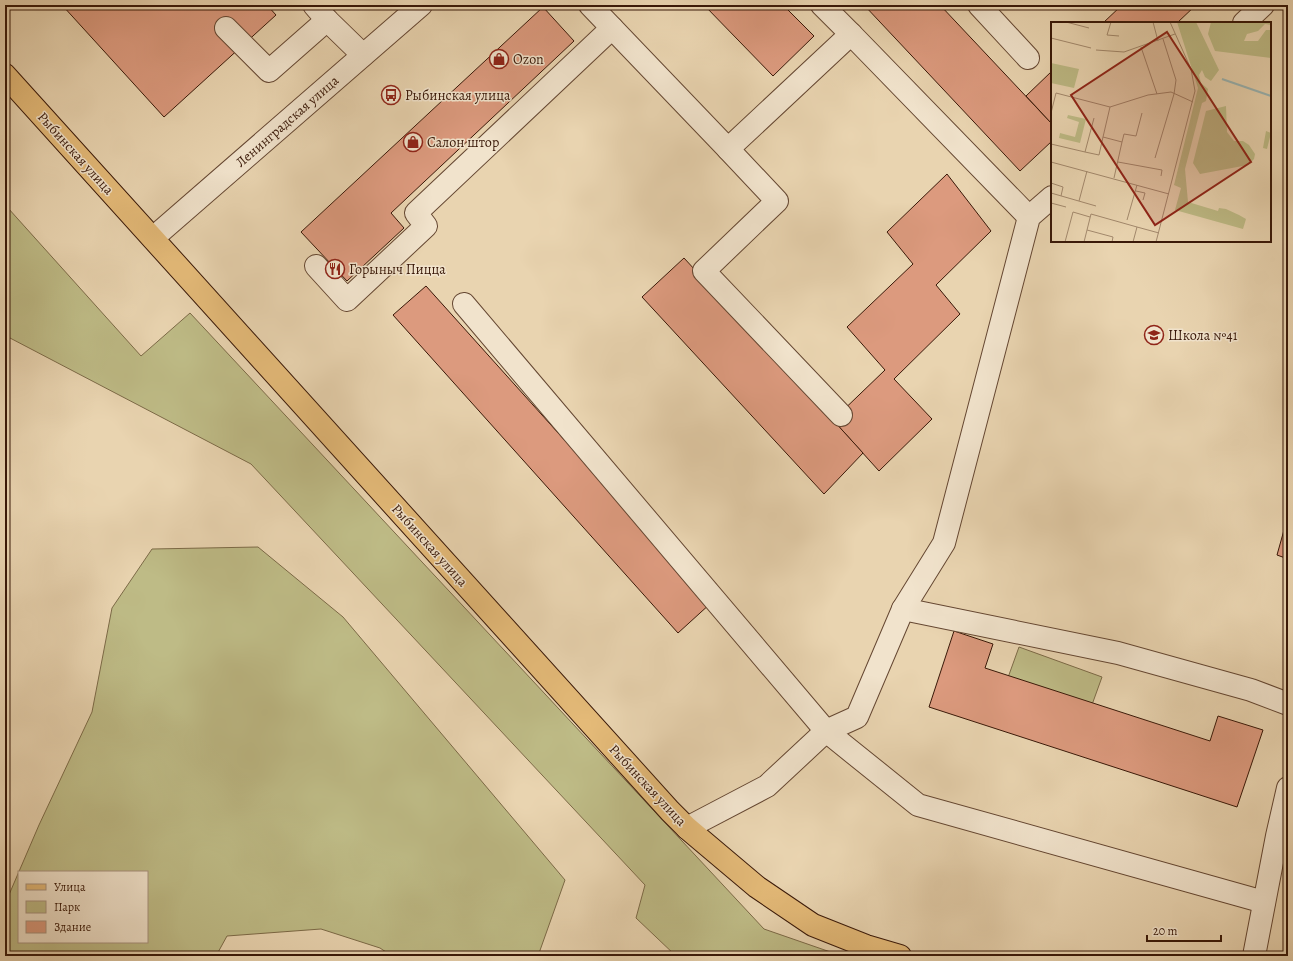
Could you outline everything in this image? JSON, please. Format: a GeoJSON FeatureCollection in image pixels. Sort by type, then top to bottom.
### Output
{"type":"FeatureCollection","features":[{"type":"Feature","properties":{"kind":"main road","name":"Рыбинская улица"},"geometry":{"type":"LineString","coordinates":[[5,75],[659,799],[687,828],[757,887],[813,925],[866,946],[900,956]]}},
{"type":"Feature","properties":{"kind":"street","name":"Ленинградская улица"},"geometry":{"type":"LineString","coordinates":[[153,238],[421,5]]}},
{"type":"Feature","properties":{"kind":"street"},"geometry":{"type":"LineString","coordinates":[[590,5],[777,201],[704,271],[842,415]]}},
{"type":"Feature","properties":{"kind":"street"},"geometry":{"type":"LineString","coordinates":[[822,5],[1029,217]]}},
{"type":"Feature","properties":{"kind":"street"},"geometry":{"type":"LineString","coordinates":[[979,5],[1028,58]]}},
{"type":"Feature","properties":{"kind":"street"},"geometry":{"type":"LineString","coordinates":[[1245,22],[1263,5]]}},
{"type":"Feature","properties":{"kind":"street"},"geometry":{"type":"LineString","coordinates":[[226,28],[269,71],[321,13],[363,55]]}},
{"type":"Feature","properties":{"kind":"street"},"geometry":{"type":"LineString","coordinates":[[316,266],[347,300],[426,226],[416,213],[612,28]]}},
{"type":"Feature","properties":{"kind":"street"},"geometry":{"type":"LineString","coordinates":[[728,149],[851,34]]}},
{"type":"Feature","properties":{"kind":"street"},"geometry":{"type":"LineString","coordinates":[[687,828],[767,786],[826,731],[857,717],[903,609],[944,543],[1029,217],[1051,198]]}},
{"type":"Feature","properties":{"kind":"street"},"geometry":{"type":"LineString","coordinates":[[464,304],[826,731],[918,804],[1264,902]]}},
{"type":"Feature","properties":{"kind":"street"},"geometry":{"type":"LineString","coordinates":[[903,609],[1118,653],[1251,690],[1288,704]]}},
{"type":"Feature","properties":{"kind":"street"},"geometry":{"type":"LineString","coordinates":[[1254,956],[1264,902],[1280,863],[1288,788]]}},
{"type":"Feature","properties":{"kind":"green space"},"geometry":{"type":"Polygon","coordinates":[[[8,208],[141,356],[190,313],[764,929],[842,956],[676,956],[636,918],[645,885],[251,464],[10,338],[5,342],[5,211],[8,208]]]}},
{"type":"Feature","properties":{"kind":"green space"},"geometry":{"type":"Polygon","coordinates":[[[258,547],[343,617],[565,880],[538,956],[392,956],[380,948],[321,929],[227,936],[216,956],[5,956],[5,904],[18,874],[18,943],[148,943],[148,871],[19,871],[92,712],[112,608],[152,549],[258,547]]]}},
{"type":"Feature","properties":{"kind":"green space"},"geometry":{"type":"Polygon","coordinates":[[[1019,647],[1102,677],[1080,738],[997,708],[1019,647]]]}},
{"type":"Feature","properties":{"kind":"building"},"geometry":{"type":"Polygon","coordinates":[[[62,5],[267,5],[276,15],[164,117],[62,5]]]}},
{"type":"Feature","properties":{"kind":"building"},"geometry":{"type":"Polygon","coordinates":[[[704,5],[783,5],[814,36],[773,76],[704,5]]]}},
{"type":"Feature","properties":{"kind":"building"},"geometry":{"type":"Polygon","coordinates":[[[864,5],[940,5],[1051,123],[1051,142],[1020,171],[864,5]]]}},
{"type":"Feature","properties":{"kind":"building"},"geometry":{"type":"Polygon","coordinates":[[[1122,5],[1196,5],[1178,22],[1104,22],[1122,5]]]}},
{"type":"Feature","properties":{"kind":"building"},"geometry":{"type":"Polygon","coordinates":[[[543,7],[574,41],[391,213],[404,228],[347,281],[301,232],[543,7]]]}},
{"type":"Feature","properties":{"kind":"building"},"geometry":{"type":"Polygon","coordinates":[[[1051,72],[1051,123],[1026,96],[1051,72]]]}},
{"type":"Feature","properties":{"kind":"building"},"geometry":{"type":"Polygon","coordinates":[[[947,174],[991,231],[936,285],[960,314],[894,379],[932,419],[879,471],[833,420],[885,370],[847,327],[913,264],[887,232],[947,174]]]}},
{"type":"Feature","properties":{"kind":"building"},"geometry":{"type":"Polygon","coordinates":[[[684,258],[863,453],[824,494],[642,297],[684,258]]]}},
{"type":"Feature","properties":{"kind":"building"},"geometry":{"type":"Polygon","coordinates":[[[426,286],[711,603],[678,633],[393,315],[426,286]]]}},
{"type":"Feature","properties":{"kind":"building"},"geometry":{"type":"Polygon","coordinates":[[[1284,530],[1288,532],[1288,559],[1277,555],[1284,530]]]}},
{"type":"Feature","properties":{"kind":"building"},"geometry":{"type":"Polygon","coordinates":[[[954,631],[993,644],[985,668],[1210,741],[1218,716],[1263,730],[1237,807],[929,707],[954,631]]]}},
{"type":"Feature","properties":{"kind":"place","name":"Ozon"},"geometry":{"type":"Point","coordinates":[499,59]}},
{"type":"Feature","properties":{"kind":"place","name":"Рыбинская улица"},"geometry":{"type":"Point","coordinates":[391,95]}},
{"type":"Feature","properties":{"kind":"place","name":"Салон штор"},"geometry":{"type":"Point","coordinates":[413,142]}},
{"type":"Feature","properties":{"kind":"place","name":"Горыныч Пицца"},"geometry":{"type":"Point","coordinates":[335,269]}},
{"type":"Feature","properties":{"kind":"place","name":"Школа №41"},"geometry":{"type":"Point","coordinates":[1154,335]}}]}
